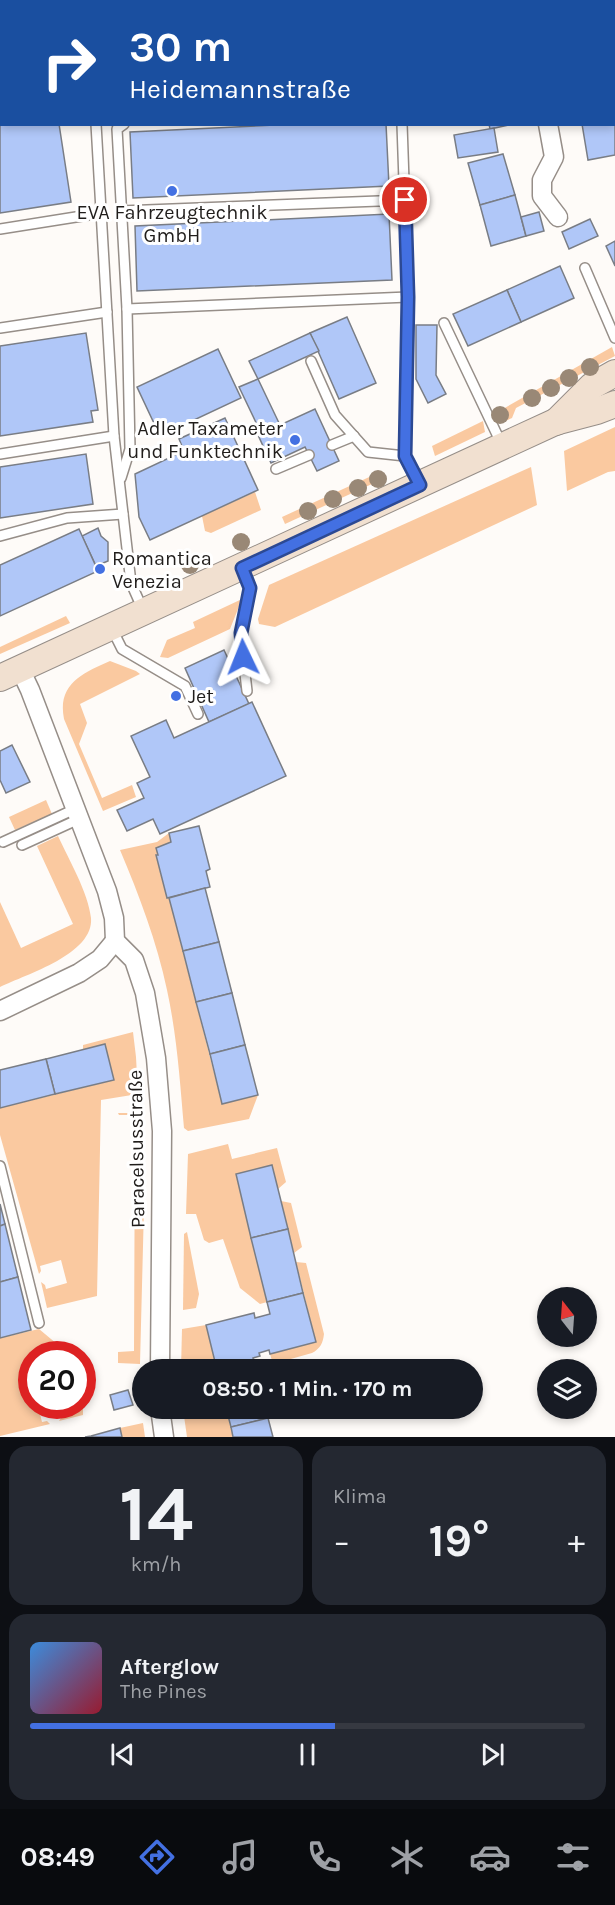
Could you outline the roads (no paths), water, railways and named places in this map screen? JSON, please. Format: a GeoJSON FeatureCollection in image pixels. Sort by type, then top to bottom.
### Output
{"type":"FeatureCollection","features":[{"type":"Feature","properties":{"kind":"main road"},"geometry":{"type":"LineString","coordinates":[[555,423],[592,386],[615,373]]}},
{"type":"Feature","properties":{"kind":"main road"},"geometry":{"type":"LineString","coordinates":[[10,673],[555,423],[615,404]]}},
{"type":"Feature","properties":{"kind":"street"},"geometry":{"type":"LineString","coordinates":[[548,126],[554,157],[542,180],[542,196],[558,217]]}},
{"type":"Feature","properties":{"kind":"street"},"geometry":{"type":"LineString","coordinates":[[0,1011],[79,973],[100,959],[115,941],[114,918],[107,891],[30,690],[10,673]]}},
{"type":"Feature","properties":{"kind":"street","name":"Paracelsusstraße"},"geometry":{"type":"LineString","coordinates":[[115,941],[134,960],[145,993],[156,1058],[162,1131],[160,1359]]}},
{"type":"Feature","properties":{"kind":"street"},"geometry":{"type":"LineString","coordinates":[[162,1419],[164,1437]]}},
{"type":"Feature","properties":{"kind":"lane"},"geometry":{"type":"LineString","coordinates":[[96,126],[114,436],[131,584],[144,612]]}},
{"type":"Feature","properties":{"kind":"lane"},"geometry":{"type":"LineString","coordinates":[[119,483],[130,449],[127,309],[117,129],[121,126]]}},
{"type":"Feature","properties":{"kind":"lane"},"geometry":{"type":"LineString","coordinates":[[402,126],[408,297],[405,456],[420,485]]}},
{"type":"Feature","properties":{"kind":"lane"},"geometry":{"type":"LineString","coordinates":[[121,211],[405,200]]}},
{"type":"Feature","properties":{"kind":"lane"},"geometry":{"type":"LineString","coordinates":[[0,229],[101,213]]}},
{"type":"Feature","properties":{"kind":"lane"},"geometry":{"type":"LineString","coordinates":[[585,268],[615,338]]}},
{"type":"Feature","properties":{"kind":"lane"},"geometry":{"type":"LineString","coordinates":[[127,309],[408,297]]}},
{"type":"Feature","properties":{"kind":"lane"},"geometry":{"type":"LineString","coordinates":[[0,328],[107,312]]}},
{"type":"Feature","properties":{"kind":"lane"},"geometry":{"type":"LineString","coordinates":[[444,323],[502,447]]}},
{"type":"Feature","properties":{"kind":"lane"},"geometry":{"type":"LineString","coordinates":[[311,361],[335,415],[368,452],[405,456]]}},
{"type":"Feature","properties":{"kind":"lane"},"geometry":{"type":"LineString","coordinates":[[0,454],[114,436]]}},
{"type":"Feature","properties":{"kind":"lane"},"geometry":{"type":"LineString","coordinates":[[332,446],[354,436]]}},
{"type":"Feature","properties":{"kind":"lane"},"geometry":{"type":"LineString","coordinates":[[276,470],[309,455]]}},
{"type":"Feature","properties":{"kind":"lane"},"geometry":{"type":"LineString","coordinates":[[0,536],[67,518],[123,514]]}},
{"type":"Feature","properties":{"kind":"lane"},"geometry":{"type":"LineString","coordinates":[[242,568],[250,588],[241,633],[243,674],[247,691]]}},
{"type":"Feature","properties":{"kind":"lane"},"geometry":{"type":"LineString","coordinates":[[111,627],[122,649],[185,686],[198,714]]}},
{"type":"Feature","properties":{"kind":"lane"},"geometry":{"type":"LineString","coordinates":[[234,663],[243,657]]}},
{"type":"Feature","properties":{"kind":"lane"},"geometry":{"type":"LineString","coordinates":[[3,842],[77,814]]}},
{"type":"Feature","properties":{"kind":"lane"},"geometry":{"type":"LineString","coordinates":[[22,845],[77,814]]}},
{"type":"Feature","properties":{"kind":"lane"},"geometry":{"type":"LineString","coordinates":[[0,1166],[39,1323]]}},
{"type":"Feature","properties":{"kind":"place","name":"EVA Fahrzeugtechnik GmbH"},"geometry":{"type":"Point","coordinates":[172,191]}},
{"type":"Feature","properties":{"kind":"place","name":"Adler Taxameter und Funktechnik"},"geometry":{"type":"Point","coordinates":[295,440]}},
{"type":"Feature","properties":{"kind":"place","name":"Romantica Venezia"},"geometry":{"type":"Point","coordinates":[100,569]}},
{"type":"Feature","properties":{"kind":"place","name":"Jet"},"geometry":{"type":"Point","coordinates":[176,696]}}]}
